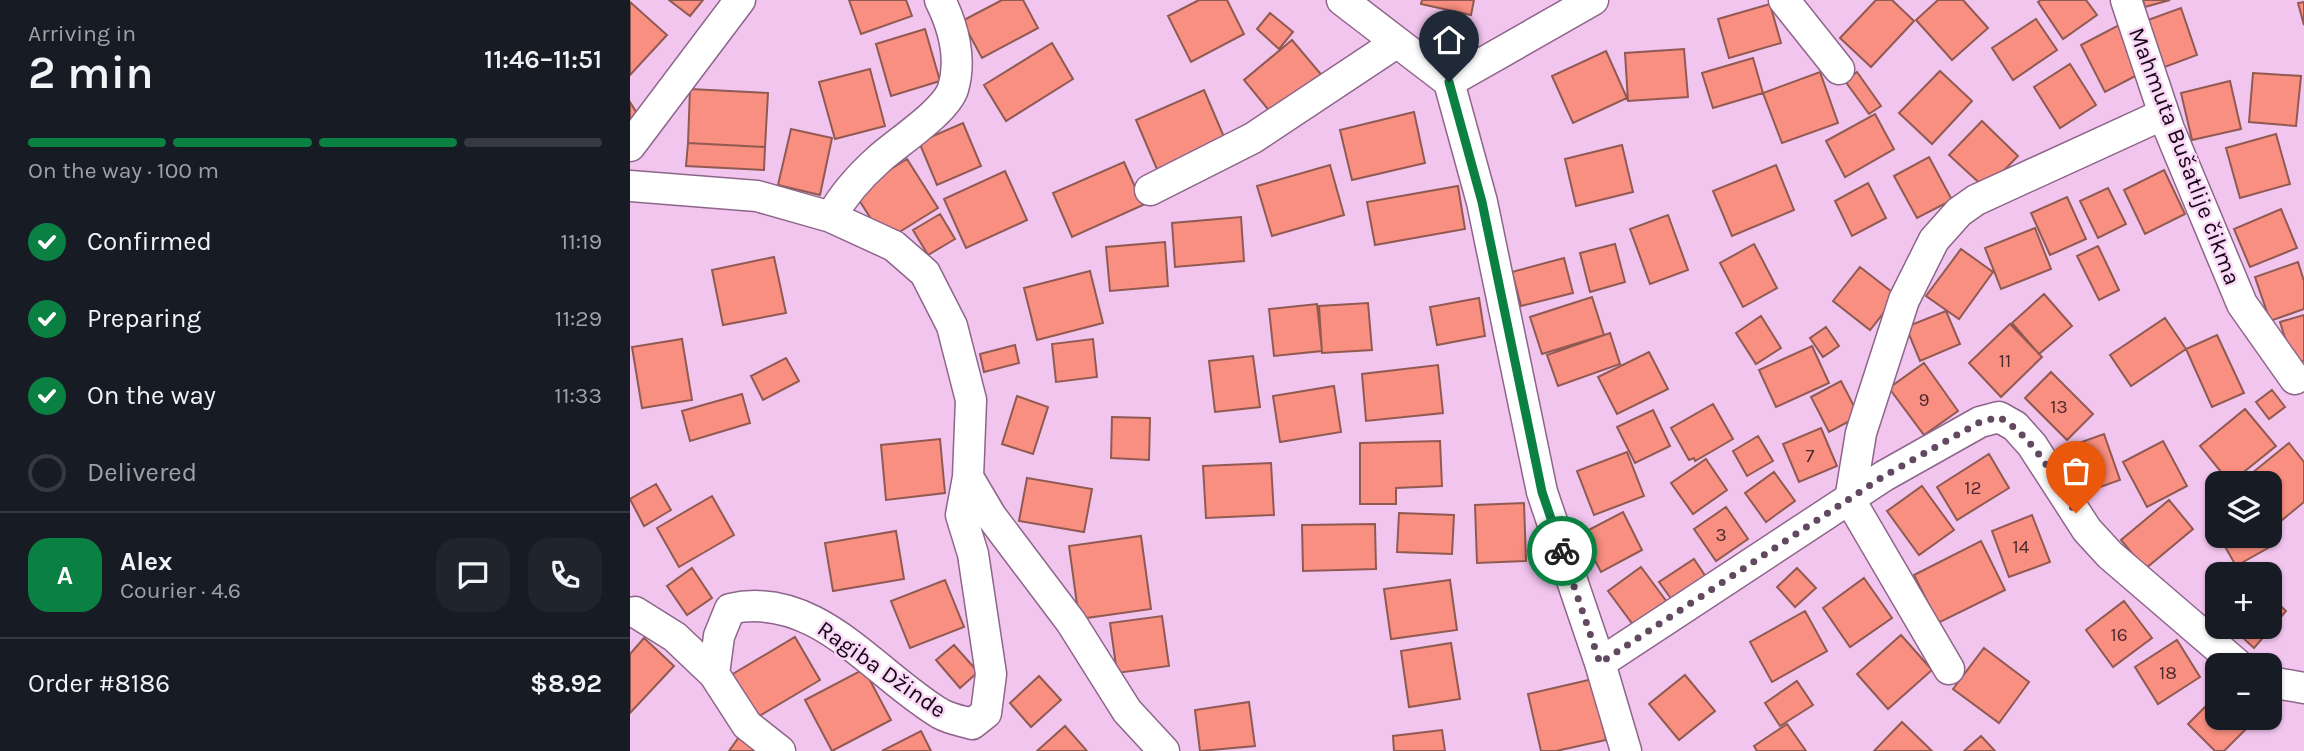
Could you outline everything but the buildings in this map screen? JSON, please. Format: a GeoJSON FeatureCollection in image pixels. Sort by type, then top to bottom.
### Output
{"type":"FeatureCollection","features":[{"type":"Feature","properties":{"kind":"street"},"geometry":{"type":"LineString","coordinates":[[630,146],[740,0]]}},
{"type":"Feature","properties":{"kind":"street"},"geometry":{"type":"LineString","coordinates":[[831,217],[841,199],[877,161],[945,103],[953,90],[957,65],[952,23],[940,0]]}},
{"type":"Feature","properties":{"kind":"street"},"geometry":{"type":"LineString","coordinates":[[1342,0],[1449,82],[1482,202],[1542,492],[1600,663],[1626,751]]}},
{"type":"Feature","properties":{"kind":"street"},"geometry":{"type":"LineString","coordinates":[[1449,82],[1593,0]]}},
{"type":"Feature","properties":{"kind":"street"},"geometry":{"type":"LineString","coordinates":[[1784,0],[1839,69]]}},
{"type":"Feature","properties":{"kind":"street","name":"Mahmuta Bušatlije čikma"},"geometry":{"type":"LineString","coordinates":[[2126,0],[2164,114],[2242,304],[2295,379]]}},
{"type":"Feature","properties":{"kind":"street"},"geometry":{"type":"LineString","coordinates":[[1150,190],[1253,138],[1396,43]]}},
{"type":"Feature","properties":{"kind":"street"},"geometry":{"type":"LineString","coordinates":[[1949,669],[1850,500],[1861,433],[1905,300],[1934,240],[1959,212],[1976,200],[2164,114]]}},
{"type":"Feature","properties":{"kind":"street","name":"Ragiba Džinde"},"geometry":{"type":"LineString","coordinates":[[630,186],[757,195],[831,217],[894,246],[925,273],[953,326],[971,400],[968,477],[961,515],[973,554],[991,674],[986,713],[972,724],[943,715],[815,620],[770,606],[748,605],[730,609],[719,636],[714,674]]}},
{"type":"Feature","properties":{"kind":"street"},"geometry":{"type":"LineString","coordinates":[[1600,663],[1884,476],[1968,428],[1999,417],[2015,426],[2032,445],[2087,530],[2110,555],[2224,653]]}},
{"type":"Feature","properties":{"kind":"street"},"geometry":{"type":"LineString","coordinates":[[968,477],[991,516],[1071,622],[1127,711],[1164,751]]}},
{"type":"Feature","properties":{"kind":"street"},"geometry":{"type":"LineString","coordinates":[[635,612],[675,637],[714,674],[747,725],[780,751]]}},
{"type":"Feature","properties":{"kind":"street"},"geometry":{"type":"LineString","coordinates":[[2282,684],[2304,688]]}},
{"type":"Feature","properties":{"kind":"way so far"},"geometry":{"type":"LineString","coordinates":[[1562,551],[1600,663],[1884,476],[1980,422],[1999,417],[2015,426],[2032,445],[2076,513]]}},
{"type":"Feature","properties":{"kind":"route"},"geometry":{"type":"LineString","coordinates":[[1449,82],[1482,202],[1542,492],[1562,551]]}}]}
